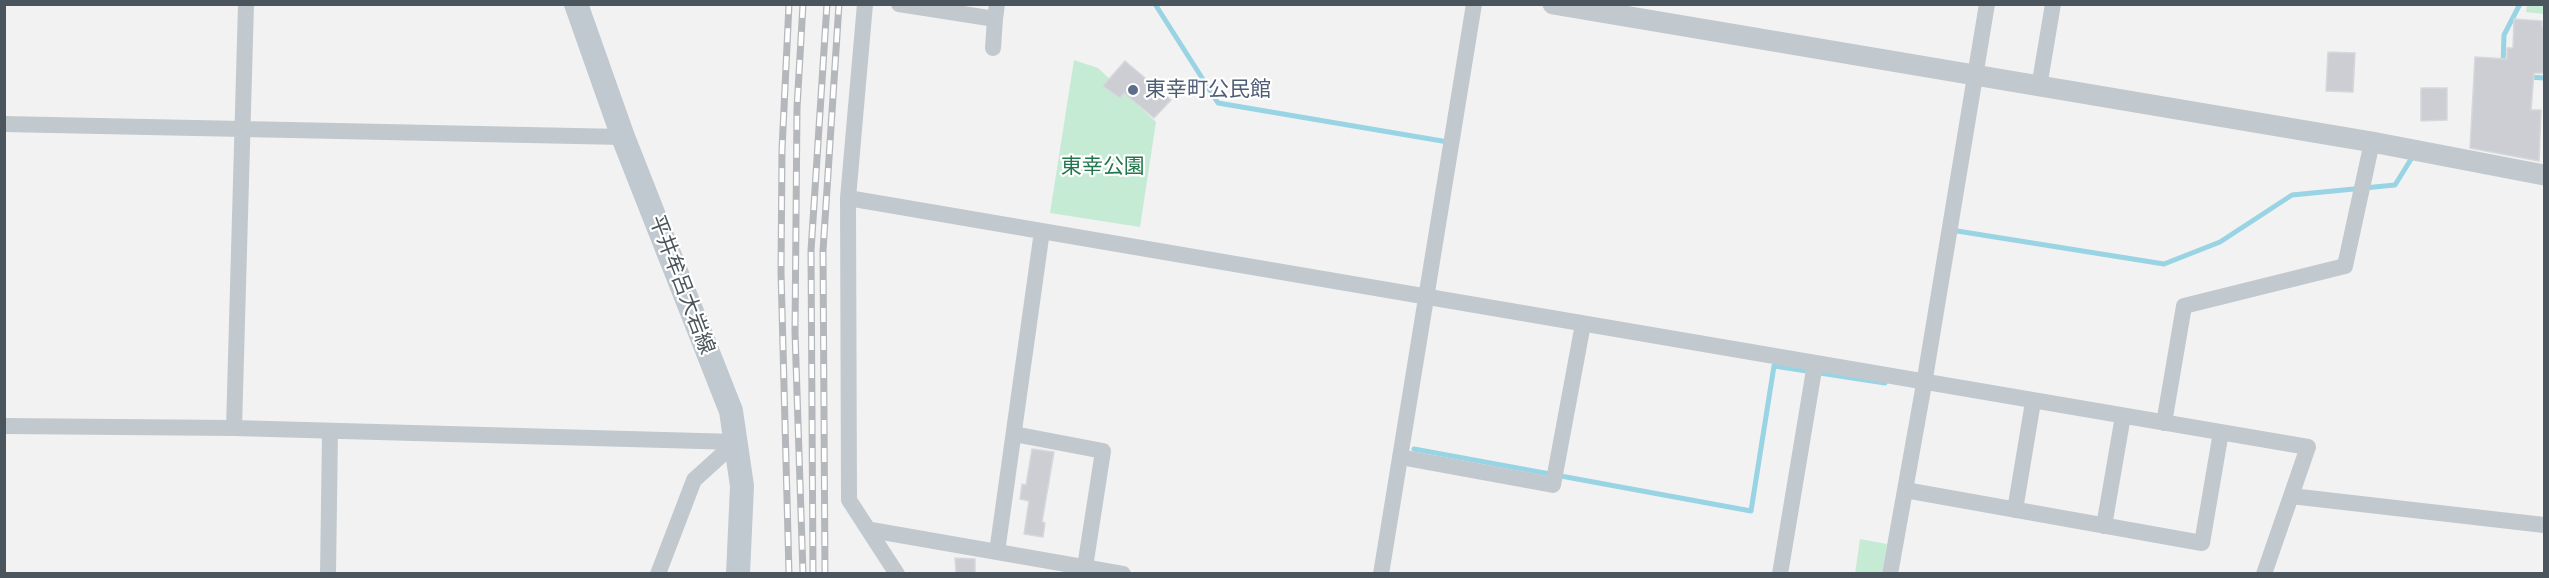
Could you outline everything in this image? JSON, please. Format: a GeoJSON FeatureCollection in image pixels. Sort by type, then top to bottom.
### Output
{"type":"FeatureCollection","features":[{"type":"Feature","properties":{"kind":"main road","name":"平井牟呂大岩線"},"geometry":{"type":"LineString","coordinates":[[576,4],[623,137],[731,411],[742,486],[738,573]]}},
{"type":"Feature","properties":{"kind":"street"},"geometry":{"type":"LineString","coordinates":[[234,428],[246,4]]}},
{"type":"Feature","properties":{"kind":"street"},"geometry":{"type":"LineString","coordinates":[[866,4],[848,198],[849,500],[871,530],[897,573]]}},
{"type":"Feature","properties":{"kind":"street"},"geometry":{"type":"LineString","coordinates":[[899,4],[996,12],[993,48]]}},
{"type":"Feature","properties":{"kind":"street"},"geometry":{"type":"LineString","coordinates":[[1381,573],[1474,4]]}},
{"type":"Feature","properties":{"kind":"street"},"geometry":{"type":"LineString","coordinates":[[1553,4],[2372,142],[2544,176]]}},
{"type":"Feature","properties":{"kind":"street"},"geometry":{"type":"LineString","coordinates":[[1890,573],[1987,4]]}},
{"type":"Feature","properties":{"kind":"street"},"geometry":{"type":"LineString","coordinates":[[2039,87],[2053,4]]}},
{"type":"Feature","properties":{"kind":"street"},"geometry":{"type":"LineString","coordinates":[[4,124],[623,137]]}},
{"type":"Feature","properties":{"kind":"street"},"geometry":{"type":"LineString","coordinates":[[2164,423],[2184,306],[2345,266],[2372,142]]}},
{"type":"Feature","properties":{"kind":"street"},"geometry":{"type":"LineString","coordinates":[[848,198],[1924,384],[2308,447],[2264,573]]}},
{"type":"Feature","properties":{"kind":"street"},"geometry":{"type":"LineString","coordinates":[[997,552],[1042,231]]}},
{"type":"Feature","properties":{"kind":"street"},"geometry":{"type":"LineString","coordinates":[[1400,457],[1552,485],[1583,324]]}},
{"type":"Feature","properties":{"kind":"street"},"geometry":{"type":"LineString","coordinates":[[1780,573],[1815,364]]}},
{"type":"Feature","properties":{"kind":"street"},"geometry":{"type":"LineString","coordinates":[[2015,510],[2033,402]]}},
{"type":"Feature","properties":{"kind":"street"},"geometry":{"type":"LineString","coordinates":[[2104,526],[2123,416]]}},
{"type":"Feature","properties":{"kind":"street"},"geometry":{"type":"LineString","coordinates":[[4,426],[234,428],[736,442]]}},
{"type":"Feature","properties":{"kind":"street"},"geometry":{"type":"LineString","coordinates":[[328,573],[330,432]]}},
{"type":"Feature","properties":{"kind":"street"},"geometry":{"type":"LineString","coordinates":[[1905,490],[2202,543],[2221,432]]}},
{"type":"Feature","properties":{"kind":"street"},"geometry":{"type":"LineString","coordinates":[[1014,434],[1103,451],[1085,567]]}},
{"type":"Feature","properties":{"kind":"street"},"geometry":{"type":"LineString","coordinates":[[658,573],[694,480],[736,442]]}},
{"type":"Feature","properties":{"kind":"street"},"geometry":{"type":"LineString","coordinates":[[2291,495],[2544,525]]}},
{"type":"Feature","properties":{"kind":"street"},"geometry":{"type":"LineString","coordinates":[[871,530],[1123,573]]}},
{"type":"Feature","properties":{"kind":"green space"},"geometry":{"type":"Polygon","coordinates":[[[2527,5],[2544,5],[2544,14],[2526,12],[2527,5]]]}},
{"type":"Feature","properties":{"kind":"green space","name":"東幸公園"},"geometry":{"type":"Polygon","coordinates":[[[1074,60],[1098,68],[1156,122],[1140,227],[1050,213],[1074,60]]]}},
{"type":"Feature","properties":{"kind":"green space"},"geometry":{"type":"Polygon","coordinates":[[[1860,539],[1887,544],[1882,573],[1855,574],[1860,539]]]}},
{"type":"Feature","properties":{"kind":"building"},"geometry":{"type":"Polygon","coordinates":[[[2514,19],[2542,21],[2542,27],[2544,27],[2544,73],[2534,73],[2531,110],[2541,110],[2539,161],[2470,148],[2475,57],[2507,59],[2507,48],[2513,48],[2514,19]]]}},
{"type":"Feature","properties":{"kind":"building"},"geometry":{"type":"Polygon","coordinates":[[[2328,52],[2355,53],[2353,92],[2326,91],[2328,52]]]}},
{"type":"Feature","properties":{"kind":"building","name":"東幸町公民館"},"geometry":{"type":"Polygon","coordinates":[[[1125,61],[1171,100],[1154,118],[1124,93],[1120,98],[1103,86],[1125,61]]]}},
{"type":"Feature","properties":{"kind":"building"},"geometry":{"type":"Polygon","coordinates":[[[2421,88],[2447,88],[2447,120],[2421,121],[2421,88]]]}},
{"type":"Feature","properties":{"kind":"building"},"geometry":{"type":"Polygon","coordinates":[[[1032,449],[1054,452],[1042,522],[1045,523],[1043,537],[1024,534],[1029,501],[1020,499],[1022,484],[1026,485],[1032,449]]]}},
{"type":"Feature","properties":{"kind":"building"},"geometry":{"type":"Polygon","coordinates":[[[955,558],[975,559],[975,573],[956,573],[955,558]]]}},
{"type":"Feature","properties":{"kind":"waterway"},"geometry":{"type":"LineString","coordinates":[[1155,4],[1218,103],[1448,142]]}},
{"type":"Feature","properties":{"kind":"waterway"},"geometry":{"type":"LineString","coordinates":[[2503,66],[2504,35],[2520,4]]}},
{"type":"Feature","properties":{"kind":"waterway"},"geometry":{"type":"LineString","coordinates":[[2528,77],[2544,78]]}},
{"type":"Feature","properties":{"kind":"waterway"},"geometry":{"type":"LineString","coordinates":[[1951,230],[2164,264],[2220,242],[2292,195],[2395,185],[2413,156]]}},
{"type":"Feature","properties":{"kind":"waterway"},"geometry":{"type":"LineString","coordinates":[[1414,449],[1751,511],[1774,366],[1885,383]]}},
{"type":"Feature","properties":{"kind":"railway"},"geometry":{"type":"LineString","coordinates":[[789,4],[782,150],[781,272],[789,574]]}},
{"type":"Feature","properties":{"kind":"railway"},"geometry":{"type":"LineString","coordinates":[[803,4],[797,108],[795,332],[803,574]]}},
{"type":"Feature","properties":{"kind":"railway"},"geometry":{"type":"LineString","coordinates":[[813,574],[811,251],[827,4]]}},
{"type":"Feature","properties":{"kind":"railway"},"geometry":{"type":"LineString","coordinates":[[825,574],[823,251],[839,4]]}},
{"type":"Feature","properties":{"kind":"place","name":"東幸町公民館"},"geometry":{"type":"Point","coordinates":[1133,90]}}]}
